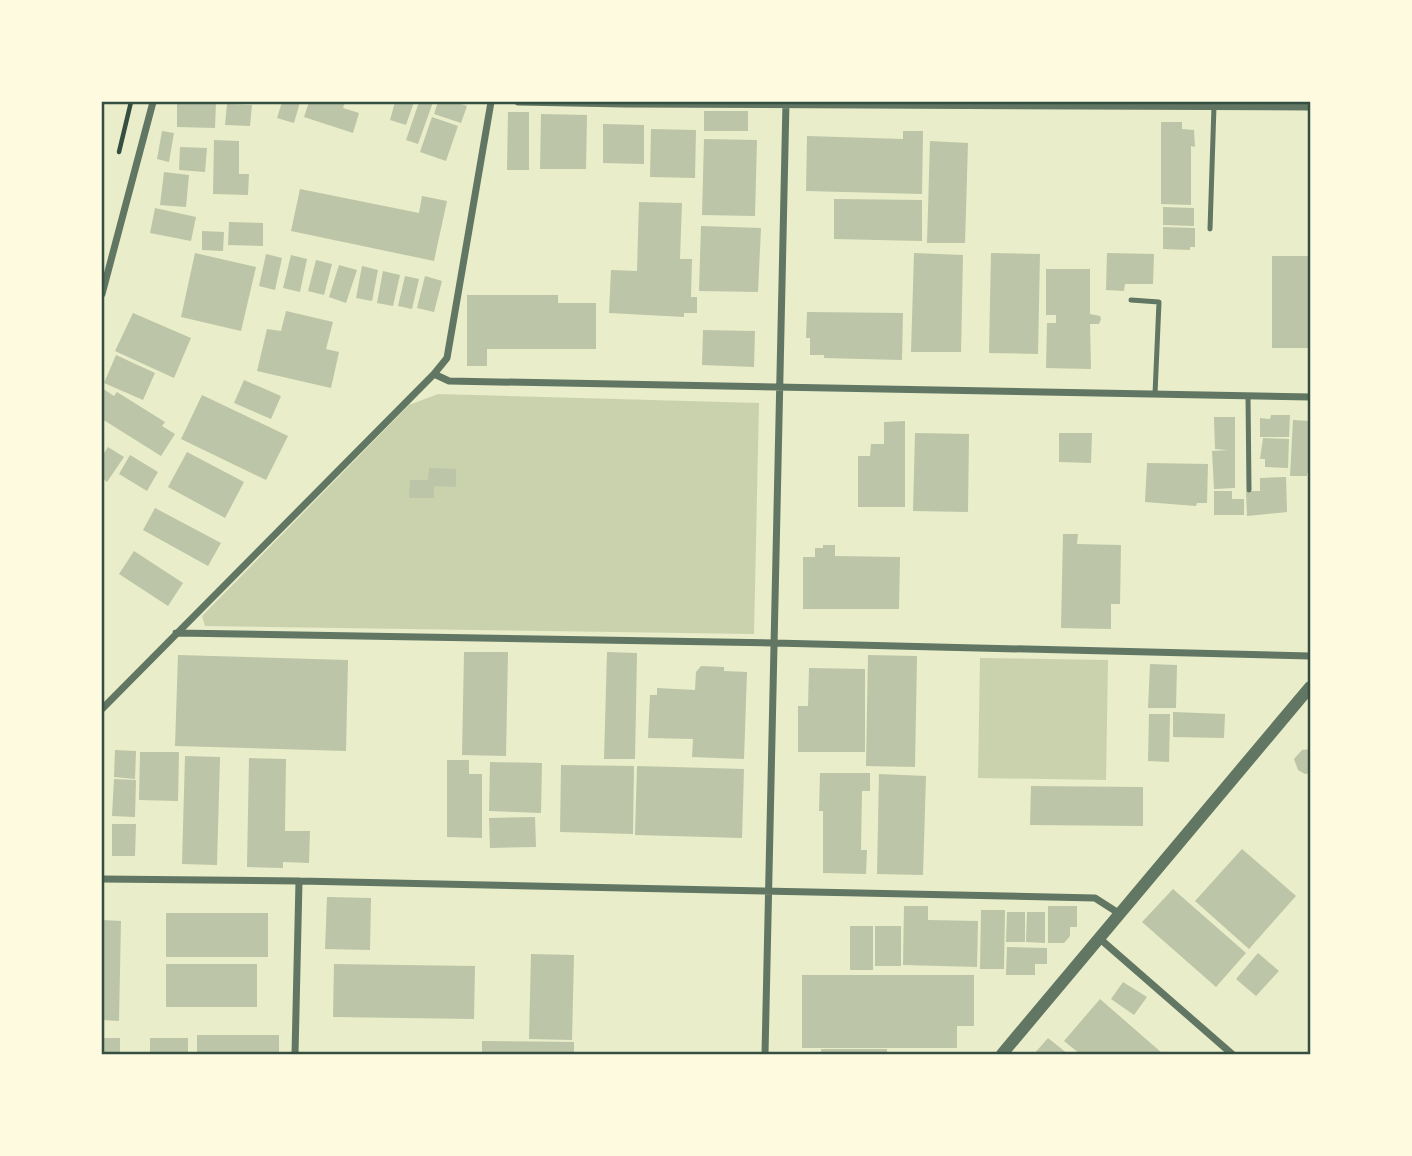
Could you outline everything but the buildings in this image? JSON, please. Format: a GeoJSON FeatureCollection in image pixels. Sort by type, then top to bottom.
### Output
{"type":"FeatureCollection","features":[{"type":"Feature","properties":{"kind":"street"},"geometry":{"type":"LineString","coordinates":[[102,294],[153,102]]}},
{"type":"Feature","properties":{"kind":"street"},"geometry":{"type":"LineString","coordinates":[[102,709],[435,374],[447,358],[491,102]]}},
{"type":"Feature","properties":{"kind":"street"},"geometry":{"type":"LineString","coordinates":[[517,102],[1311,107]]}},
{"type":"Feature","properties":{"kind":"street"},"geometry":{"type":"LineString","coordinates":[[765,1055],[786,103]]}},
{"type":"Feature","properties":{"kind":"street"},"geometry":{"type":"LineString","coordinates":[[435,374],[449,381],[1311,397]]}},
{"type":"Feature","properties":{"kind":"street"},"geometry":{"type":"LineString","coordinates":[[176,633],[774,643],[1311,656]]}},
{"type":"Feature","properties":{"kind":"street"},"geometry":{"type":"LineString","coordinates":[[1002,1055],[1311,687]]}},
{"type":"Feature","properties":{"kind":"street"},"geometry":{"type":"LineString","coordinates":[[102,880],[299,881],[1095,898],[1121,915]]}},
{"type":"Feature","properties":{"kind":"street"},"geometry":{"type":"LineString","coordinates":[[295,1055],[299,881]]}},
{"type":"Feature","properties":{"kind":"street"},"geometry":{"type":"LineString","coordinates":[[1099,938],[1232,1055]]}},
{"type":"Feature","properties":{"kind":"lane"},"geometry":{"type":"LineString","coordinates":[[1210,229],[1214,106]]}},
{"type":"Feature","properties":{"kind":"lane"},"geometry":{"type":"LineString","coordinates":[[1131,300],[1159,302],[1155,394]]}},
{"type":"Feature","properties":{"kind":"lane"},"geometry":{"type":"LineString","coordinates":[[1248,396],[1249,490]]}},
{"type":"Feature","properties":{"kind":"green space"},"geometry":{"type":"Polygon","coordinates":[[[438,394],[759,403],[754,634],[205,626],[202,616],[409,405],[438,394]]]}},
{"type":"Feature","properties":{"kind":"green space"},"geometry":{"type":"Polygon","coordinates":[[[980,658],[1108,660],[1106,780],[978,778],[980,658]]]}}]}
